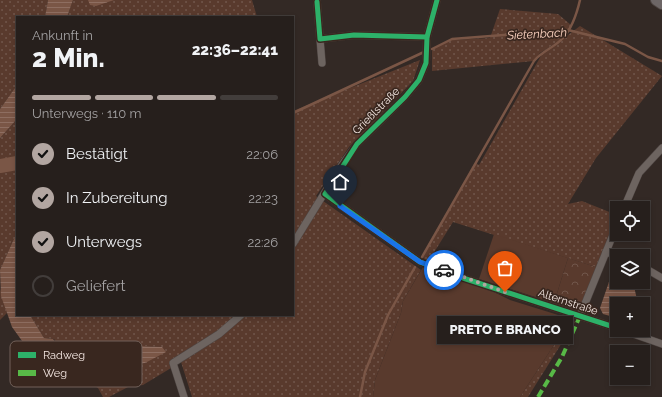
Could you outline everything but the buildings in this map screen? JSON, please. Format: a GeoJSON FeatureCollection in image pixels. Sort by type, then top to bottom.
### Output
{"type":"FeatureCollection","features":[{"type":"Feature","properties":{"kind":"main road"},"geometry":{"type":"LineString","coordinates":[[656,0],[662,4]]}},
{"type":"Feature","properties":{"kind":"street"},"geometry":{"type":"LineString","coordinates":[[430,0],[437,0]]}},
{"type":"Feature","properties":{"kind":"street","name":"Grießlstraße"},"geometry":{"type":"LineString","coordinates":[[294,242],[357,144],[405,97],[419,80],[426,63],[427,37],[437,0]]}},
{"type":"Feature","properties":{"kind":"street"},"geometry":{"type":"LineString","coordinates":[[317,2],[322,63]]}},
{"type":"Feature","properties":{"kind":"street"},"geometry":{"type":"LineString","coordinates":[[320,39],[354,35],[427,37]]}},
{"type":"Feature","properties":{"kind":"street"},"geometry":{"type":"LineString","coordinates":[[627,201],[639,173],[660,156],[662,148]]}},
{"type":"Feature","properties":{"kind":"street","name":"Alternstraße"},"geometry":{"type":"LineString","coordinates":[[325,194],[420,262],[463,278],[610,326]]}},
{"type":"Feature","properties":{"kind":"street"},"geometry":{"type":"LineString","coordinates":[[580,316],[610,241]]}},
{"type":"Feature","properties":{"kind":"street"},"geometry":{"type":"LineString","coordinates":[[606,252],[610,253]]}},
{"type":"Feature","properties":{"kind":"street"},"geometry":{"type":"LineString","coordinates":[[650,271],[662,278]]}},
{"type":"Feature","properties":{"kind":"street"},"geometry":{"type":"LineString","coordinates":[[184,397],[172,363],[219,334],[240,316]]}},
{"type":"Feature","properties":{"kind":"street"},"geometry":{"type":"LineString","coordinates":[[642,337],[662,344]]}},
{"type":"Feature","properties":{"kind":"green space"},"geometry":{"type":"Polygon","coordinates":[[[0,0],[48,0],[45,16],[16,16],[16,86],[0,109],[0,0]]]}},
{"type":"Feature","properties":{"kind":"green space"},"geometry":{"type":"Polygon","coordinates":[[[73,0],[252,0],[257,16],[67,16],[73,0]]]}},
{"type":"Feature","properties":{"kind":"green space"},"geometry":{"type":"Polygon","coordinates":[[[500,9],[558,14],[571,25],[564,38],[580,26],[662,76],[596,158],[568,204],[582,201],[610,212],[610,236],[599,268],[453,222],[428,262],[422,257],[476,163],[479,165],[542,54],[559,41],[540,53],[534,61],[432,71],[432,49],[451,40],[490,38],[500,9]]]}},
{"type":"Feature","properties":{"kind":"green space"},"geometry":{"type":"Polygon","coordinates":[[[420,60],[413,81],[349,147],[316,196],[421,270],[403,301],[401,313],[375,380],[373,397],[192,397],[181,362],[142,385],[142,364],[145,363],[162,347],[142,346],[142,341],[55,341],[54,339],[44,338],[31,316],[294,316],[294,111],[420,60]]]}},
{"type":"Feature","properties":{"kind":"green space"},"geometry":{"type":"Polygon","coordinates":[[[16,120],[16,234],[0,270],[0,138],[16,120]]]}},
{"type":"Feature","properties":{"kind":"green space"},"geometry":{"type":"Polygon","coordinates":[[[494,234],[568,258],[554,303],[479,279],[494,234]]]}},
{"type":"Feature","properties":{"kind":"green space"},"geometry":{"type":"Polygon","coordinates":[[[568,258],[599,268],[579,311],[554,303],[568,258]]]}},
{"type":"Feature","properties":{"kind":"green space"},"geometry":{"type":"Polygon","coordinates":[[[423,267],[472,285],[486,288],[510,300],[571,319],[520,397],[373,397],[375,380],[401,313],[403,301],[423,267]]]}},
{"type":"Feature","properties":{"kind":"green space"},"geometry":{"type":"Polygon","coordinates":[[[0,288],[7,313],[0,320],[0,288]]]}},
{"type":"Feature","properties":{"kind":"green space"},"geometry":{"type":"Polygon","coordinates":[[[571,319],[575,322],[528,397],[520,397],[571,319]]]}},
{"type":"Feature","properties":{"kind":"green space"},"geometry":{"type":"Polygon","coordinates":[[[96,387],[128,387],[109,397],[103,397],[96,387]]]}},
{"type":"Feature","properties":{"kind":"shaded area"},"geometry":{"type":"Polygon","coordinates":[[[48,0],[73,0],[67,16],[45,16],[48,0]]]}},
{"type":"Feature","properties":{"kind":"shaded area"},"geometry":{"type":"Polygon","coordinates":[[[88,0],[114,0],[96,6],[90,5],[88,0]]]}},
{"type":"Feature","properties":{"kind":"shaded area"},"geometry":{"type":"Polygon","coordinates":[[[16,86],[16,120],[0,138],[0,109],[16,86]]]}},
{"type":"Feature","properties":{"kind":"shaded area"},"geometry":{"type":"Polygon","coordinates":[[[16,234],[16,316],[31,316],[44,338],[53,339],[54,341],[22,341],[12,327],[1,296],[0,270],[16,234]]]}},
{"type":"Feature","properties":{"kind":"shaded area"},"geometry":{"type":"Polygon","coordinates":[[[610,279],[610,289],[635,289],[636,297],[610,297],[610,316],[603,314],[600,308],[610,279]]]}},
{"type":"Feature","properties":{"kind":"shaded area"},"geometry":{"type":"Polygon","coordinates":[[[142,346],[162,347],[166,352],[142,364],[142,346]]]}},
{"type":"Feature","properties":{"kind":"waterway"},"geometry":{"type":"LineString","coordinates":[[422,257],[534,61],[541,54],[560,41],[566,34],[574,20],[580,0]]}},
{"type":"Feature","properties":{"kind":"waterway","name":"Sietenbach"},"geometry":{"type":"LineString","coordinates":[[432,49],[452,39],[568,30],[625,44],[648,57],[662,61]]}},
{"type":"Feature","properties":{"kind":"waterway","name":"Sietenbach"},"geometry":{"type":"LineString","coordinates":[[294,113],[424,52]]}},
{"type":"Feature","properties":{"kind":"waterway","name":"Sietenbach"},"geometry":{"type":"LineString","coordinates":[[0,166],[16,163]]}},
{"type":"Feature","properties":{"kind":"waterway"},"geometry":{"type":"LineString","coordinates":[[360,397],[365,372],[388,315],[415,267]]}},
{"type":"Feature","properties":{"kind":"marked path"},"geometry":{"type":"LineString","coordinates":[[538,397],[562,357],[580,316]]}},
{"type":"Feature","properties":{"kind":"cycle path"},"geometry":{"type":"LineString","coordinates":[[437,0],[427,37],[426,63],[419,80],[405,97],[357,144],[325,194],[420,262],[463,278],[610,326]]}},
{"type":"Feature","properties":{"kind":"cycle path"},"geometry":{"type":"LineString","coordinates":[[317,2],[320,39],[354,35],[427,37]]}},
{"type":"Feature","properties":{"kind":"way so far"},"geometry":{"type":"LineString","coordinates":[[444,270],[505,292]]}},
{"type":"Feature","properties":{"kind":"place","name":"PRETO E BRANCO"},"geometry":{"type":"Point","coordinates":[505,292]}},
{"type":"Feature","properties":{"kind":"route"},"geometry":{"type":"LineString","coordinates":[[340,206],[420,262],[444,270]]}}]}
